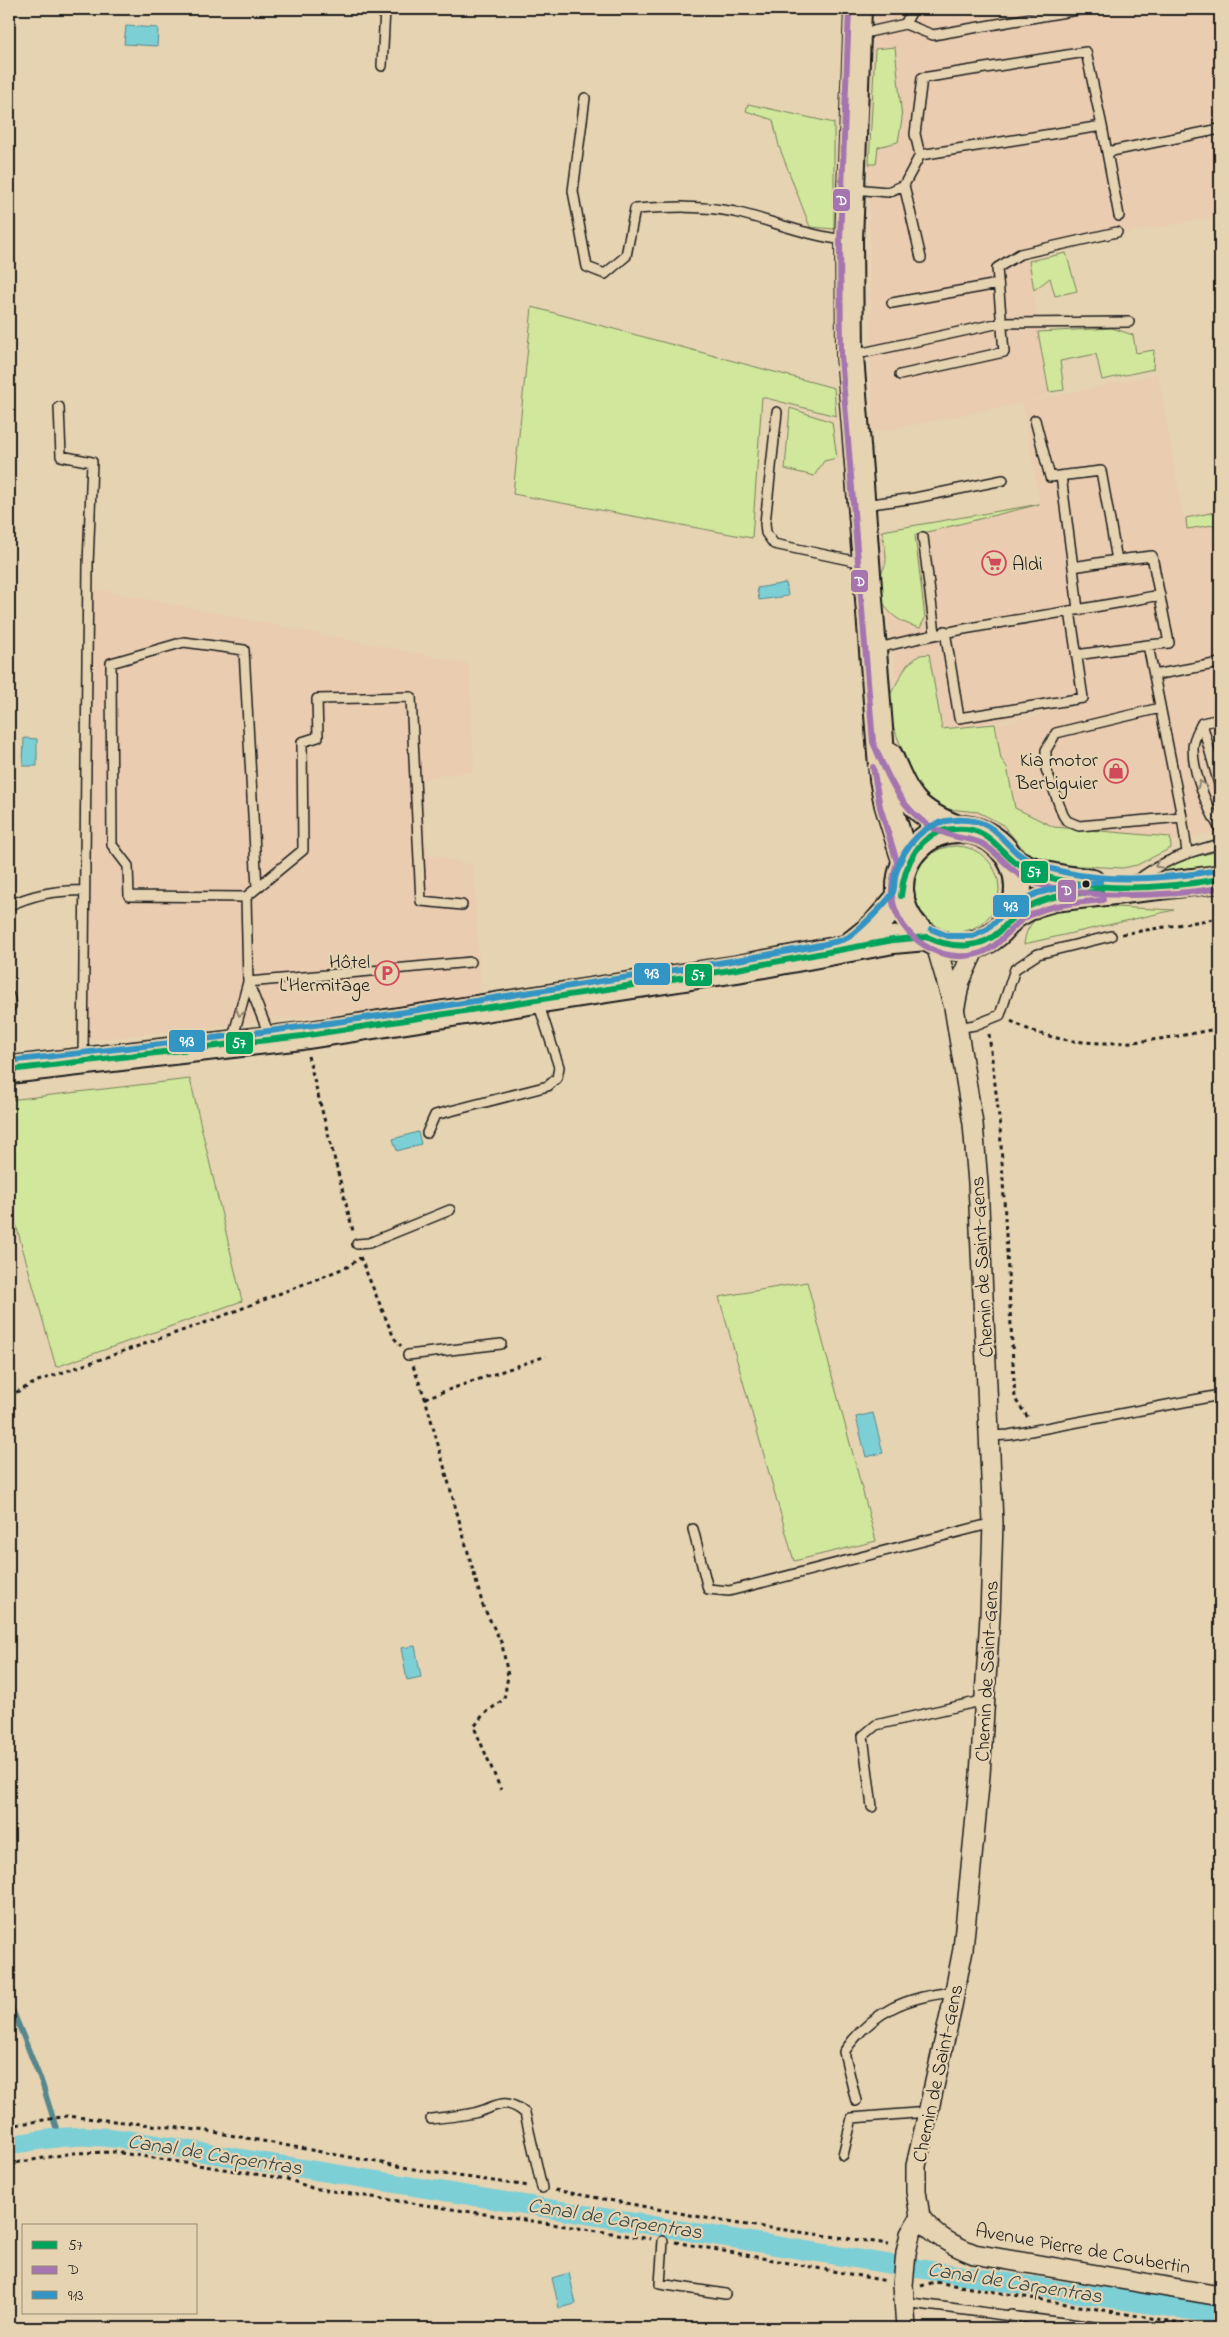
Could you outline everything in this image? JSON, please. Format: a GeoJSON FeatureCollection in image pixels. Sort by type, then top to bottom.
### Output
{"type":"FeatureCollection","features":[{"type":"Feature","properties":{"kind":"main road"},"geometry":{"type":"LineString","coordinates":[[858,9],[849,240],[850,356],[883,780],[888,804],[906,862]]}},
{"type":"Feature","properties":{"kind":"main road"},"geometry":{"type":"LineString","coordinates":[[9,1070],[84,1063],[302,1036],[737,969],[893,940],[931,940],[955,947],[977,944],[990,938],[1002,929],[1011,917],[1015,906],[1018,882],[1011,860],[1002,847],[989,837],[974,831],[958,829],[922,812],[912,802],[901,784],[881,739]]}},
{"type":"Feature","properties":{"kind":"main road"},"geometry":{"type":"LineString","coordinates":[[931,940],[909,919],[901,896],[901,879],[906,862],[922,842],[939,833],[958,829]]}},
{"type":"Feature","properties":{"kind":"main road"},"geometry":{"type":"LineString","coordinates":[[1011,860],[1032,872],[1060,879],[1128,888]]}},
{"type":"Feature","properties":{"kind":"main road"},"geometry":{"type":"LineString","coordinates":[[1011,917],[1036,903],[1052,898],[1128,888],[1173,886],[1220,879]]}},
{"type":"Feature","properties":{"kind":"main road"},"geometry":{"type":"LineString","coordinates":[[849,947],[874,927],[901,896]]}},
{"type":"Feature","properties":{"kind":"street","name":"Chemin de Saint-Gens"},"geometry":{"type":"LineString","coordinates":[[920,2217],[916,2191],[916,2166],[955,1992],[967,1909],[985,1700],[993,1523],[978,1184],[973,1124],[954,1007],[931,940]]}},
{"type":"Feature","properties":{"kind":"street","name":"Chemin de Saint-Gens"},"geometry":{"type":"LineString","coordinates":[[954,1007],[960,981],[977,944]]}},
{"type":"Feature","properties":{"kind":"street"},"geometry":{"type":"LineString","coordinates":[[906,2328],[904,2288],[906,2249],[910,2234],[920,2217]]}},
{"type":"Feature","properties":{"kind":"street","name":"Avenue Pierre de Coubertin"},"geometry":{"type":"LineString","coordinates":[[920,2217],[929,2229],[940,2238],[974,2254],[1214,2294]]}},
{"type":"Feature","properties":{"kind":"street"},"geometry":{"type":"LineString","coordinates":[[1214,2294],[1220,2278]]}},
{"type":"Feature","properties":{"kind":"lane"},"geometry":{"type":"LineString","coordinates":[[382,66],[385,9]]}},
{"type":"Feature","properties":{"kind":"lane"},"geometry":{"type":"LineString","coordinates":[[906,24],[913,9]]}},
{"type":"Feature","properties":{"kind":"lane"},"geometry":{"type":"LineString","coordinates":[[858,34],[906,24],[933,35],[1083,9]]}},
{"type":"Feature","properties":{"kind":"lane"},"geometry":{"type":"LineString","coordinates":[[851,188],[888,192],[904,185],[920,155],[915,134],[922,78],[1086,52],[1119,216]]}},
{"type":"Feature","properties":{"kind":"lane"},"geometry":{"type":"LineString","coordinates":[[585,98],[572,192],[587,267],[605,274],[626,256],[635,209],[692,206],[734,212],[818,237],[849,240]]}},
{"type":"Feature","properties":{"kind":"lane"},"geometry":{"type":"LineString","coordinates":[[920,155],[1102,126]]}},
{"type":"Feature","properties":{"kind":"lane"},"geometry":{"type":"LineString","coordinates":[[1107,152],[1220,129]]}},
{"type":"Feature","properties":{"kind":"lane"},"geometry":{"type":"LineString","coordinates":[[904,185],[920,258]]}},
{"type":"Feature","properties":{"kind":"lane"},"geometry":{"type":"LineString","coordinates":[[900,375],[1004,352],[996,268],[1020,254],[1117,232]]}},
{"type":"Feature","properties":{"kind":"lane"},"geometry":{"type":"LineString","coordinates":[[892,303],[998,284]]}},
{"type":"Feature","properties":{"kind":"lane"},"geometry":{"type":"LineString","coordinates":[[850,356],[1000,323],[1129,322]]}},
{"type":"Feature","properties":{"kind":"lane"},"geometry":{"type":"LineString","coordinates":[[59,407],[61,456],[92,462],[88,565],[84,1063]]}},
{"type":"Feature","properties":{"kind":"lane"},"geometry":{"type":"LineString","coordinates":[[777,412],[765,523],[766,533],[774,544],[866,563]]}},
{"type":"Feature","properties":{"kind":"lane"},"geometry":{"type":"LineString","coordinates":[[1036,420],[1050,477],[1101,470],[1117,560]]}},
{"type":"Feature","properties":{"kind":"lane"},"geometry":{"type":"LineString","coordinates":[[923,538],[940,632],[959,718],[1083,698],[1076,654],[1073,567],[1061,476]]}},
{"type":"Feature","properties":{"kind":"lane"},"geometry":{"type":"LineString","coordinates":[[861,505],[915,498],[1003,480]]}},
{"type":"Feature","properties":{"kind":"lane"},"geometry":{"type":"LineString","coordinates":[[1073,567],[1152,556],[1169,643],[1076,654]]}},
{"type":"Feature","properties":{"kind":"lane"},"geometry":{"type":"LineString","coordinates":[[873,649],[940,632],[1074,611],[1160,595]]}},
{"type":"Feature","properties":{"kind":"lane"},"geometry":{"type":"LineString","coordinates":[[257,888],[244,650],[184,642],[112,663],[112,845],[128,866],[129,896],[246,897],[257,888],[303,850],[302,742],[318,737],[317,698],[411,697],[421,901],[462,905]]}},
{"type":"Feature","properties":{"kind":"lane"},"geometry":{"type":"LineString","coordinates":[[1148,645],[1182,816],[1187,852]]}},
{"type":"Feature","properties":{"kind":"lane"},"geometry":{"type":"LineString","coordinates":[[1154,675],[1220,663]]}},
{"type":"Feature","properties":{"kind":"lane"},"geometry":{"type":"LineString","coordinates":[[1160,708],[1056,733],[1046,750],[1046,769],[1063,816],[1068,821],[1079,826],[1182,816]]}},
{"type":"Feature","properties":{"kind":"lane"},"geometry":{"type":"LineString","coordinates":[[1220,719],[1202,723],[1195,736],[1193,748],[1198,780],[1220,829]]}},
{"type":"Feature","properties":{"kind":"lane"},"geometry":{"type":"LineString","coordinates":[[1202,723],[1220,788]]}},
{"type":"Feature","properties":{"kind":"lane"},"geometry":{"type":"LineString","coordinates":[[1128,888],[1154,866],[1187,852],[1220,844]]}},
{"type":"Feature","properties":{"kind":"lane"},"geometry":{"type":"LineString","coordinates":[[9,906],[25,898],[61,890],[84,891]]}},
{"type":"Feature","properties":{"kind":"lane"},"geometry":{"type":"LineString","coordinates":[[232,1044],[248,982],[246,897]]}},
{"type":"Feature","properties":{"kind":"lane"},"geometry":{"type":"LineString","coordinates":[[956,1028],[975,1025],[1000,1015],[1015,969],[1038,954],[1111,936]]}},
{"type":"Feature","properties":{"kind":"lane"},"geometry":{"type":"LineString","coordinates":[[248,982],[471,962]]}},
{"type":"Feature","properties":{"kind":"lane"},"geometry":{"type":"LineString","coordinates":[[248,982],[271,1040]]}},
{"type":"Feature","properties":{"kind":"lane"},"geometry":{"type":"LineString","coordinates":[[9,996],[11,1006]]}},
{"type":"Feature","properties":{"kind":"lane"},"geometry":{"type":"LineString","coordinates":[[427,1133],[435,1116],[548,1086],[557,1078],[559,1067],[538,1000]]}},
{"type":"Feature","properties":{"kind":"lane"},"geometry":{"type":"LineString","coordinates":[[357,1244],[369,1243],[450,1210]]}},
{"type":"Feature","properties":{"kind":"lane"},"geometry":{"type":"LineString","coordinates":[[408,1355],[501,1344]]}},
{"type":"Feature","properties":{"kind":"lane"},"geometry":{"type":"LineString","coordinates":[[989,1436],[1009,1435],[1220,1395]]}},
{"type":"Feature","properties":{"kind":"lane"},"geometry":{"type":"LineString","coordinates":[[693,1528],[708,1589],[729,1591],[993,1523]]}},
{"type":"Feature","properties":{"kind":"lane"},"geometry":{"type":"LineString","coordinates":[[872,1807],[863,1736],[876,1725],[985,1700]]}},
{"type":"Feature","properties":{"kind":"lane"},"geometry":{"type":"LineString","coordinates":[[856,2101],[844,2052],[852,2042],[879,2016],[898,2004],[917,1997],[955,1992]]}},
{"type":"Feature","properties":{"kind":"lane"},"geometry":{"type":"LineString","coordinates":[[431,2119],[476,2113],[492,2105],[507,2103],[518,2107],[525,2113],[542,2188]]}},
{"type":"Feature","properties":{"kind":"lane"},"geometry":{"type":"LineString","coordinates":[[843,2155],[852,2118],[929,2112]]}},
{"type":"Feature","properties":{"kind":"lane"},"geometry":{"type":"LineString","coordinates":[[663,2240],[660,2284],[725,2294]]}},
{"type":"Feature","properties":{"kind":"lane"},"geometry":{"type":"LineString","coordinates":[[904,2288],[1011,2314],[1102,2328]]}},
{"type":"Feature","properties":{"kind":"lane"},"geometry":{"type":"LineString","coordinates":[[1011,2314],[1016,2328]]}},
{"type":"Feature","properties":{"kind":"path"},"geometry":{"type":"LineString","coordinates":[[1111,936],[1220,918]]}},
{"type":"Feature","properties":{"kind":"path"},"geometry":{"type":"LineString","coordinates":[[1000,1015],[1030,1031],[1077,1043],[1168,1038],[1220,1028]]}},
{"type":"Feature","properties":{"kind":"path"},"geometry":{"type":"LineString","coordinates":[[986,1021],[992,1045],[1000,1126],[1015,1399],[1037,1430]]}},
{"type":"Feature","properties":{"kind":"path"},"geometry":{"type":"LineString","coordinates":[[302,1036],[360,1258],[394,1338],[408,1355],[425,1398],[483,1606],[502,1644],[508,1676],[504,1699],[483,1715],[474,1727],[501,1790]]}},
{"type":"Feature","properties":{"kind":"path"},"geometry":{"type":"LineString","coordinates":[[9,1396],[38,1381],[210,1321],[347,1267],[360,1258]]}},
{"type":"Feature","properties":{"kind":"path"},"geometry":{"type":"LineString","coordinates":[[425,1398],[546,1356]]}},
{"type":"Feature","properties":{"kind":"path"},"geometry":{"type":"LineString","coordinates":[[9,2126],[67,2116],[208,2131],[430,2172],[542,2188],[734,2223],[906,2249]]}},
{"type":"Feature","properties":{"kind":"path"},"geometry":{"type":"LineString","coordinates":[[9,2164],[73,2153],[125,2153],[287,2179],[312,2188],[663,2240],[844,2272],[904,2288],[935,2282],[1211,2328]]}},
{"type":"Feature","properties":{"kind":"shaded area"},"geometry":{"type":"Polygon","coordinates":[[[874,9],[1220,9],[1220,216],[1027,251],[1048,394],[1028,402],[1158,374],[1183,517],[1220,510],[1220,831],[1055,867],[1008,841],[980,816],[949,811],[918,784],[910,746],[1079,705],[906,739],[895,675],[878,531],[1040,504],[1023,403],[872,433],[869,164],[874,9]]]}},
{"type":"Feature","properties":{"kind":"shaded area"},"geometry":{"type":"Polygon","coordinates":[[[90,588],[469,664],[474,771],[423,778],[427,854],[473,865],[481,998],[89,1040],[90,588]]]}},
{"type":"Feature","properties":{"kind":"green space"},"geometry":{"type":"Polygon","coordinates":[[[895,47],[902,119],[898,142],[878,147],[876,164],[869,164],[875,49],[895,47]]]}},
{"type":"Feature","properties":{"kind":"green space"},"geometry":{"type":"Polygon","coordinates":[[[748,104],[834,123],[834,229],[810,227],[779,146],[773,120],[746,111],[748,104]]]}},
{"type":"Feature","properties":{"kind":"green space"},"geometry":{"type":"Polygon","coordinates":[[[1066,253],[1077,291],[1055,296],[1050,278],[1034,290],[1029,261],[1066,253]]]}},
{"type":"Feature","properties":{"kind":"green space"},"geometry":{"type":"Polygon","coordinates":[[[532,307],[834,388],[836,416],[762,397],[752,538],[513,494],[532,307]]]}},
{"type":"Feature","properties":{"kind":"green space"},"geometry":{"type":"Polygon","coordinates":[[[1112,328],[1133,335],[1136,353],[1154,350],[1153,369],[1102,380],[1096,354],[1060,361],[1064,390],[1049,392],[1038,332],[1112,328]]]}},
{"type":"Feature","properties":{"kind":"green space"},"geometry":{"type":"Polygon","coordinates":[[[790,408],[832,422],[837,458],[824,461],[814,476],[785,469],[790,408]]]}},
{"type":"Feature","properties":{"kind":"green space"},"geometry":{"type":"Polygon","coordinates":[[[1040,504],[915,535],[925,618],[920,628],[902,621],[888,611],[881,596],[880,587],[886,560],[882,531],[1040,504]]]}},
{"type":"Feature","properties":{"kind":"green space"},"geometry":{"type":"Polygon","coordinates":[[[1220,511],[1220,524],[1187,529],[1186,518],[1220,511]]]}},
{"type":"Feature","properties":{"kind":"green space"},"geometry":{"type":"Polygon","coordinates":[[[929,654],[942,729],[995,724],[1001,759],[1007,767],[1015,808],[1054,827],[1170,837],[1171,848],[1137,865],[1123,868],[1040,864],[1029,856],[1002,824],[978,812],[938,808],[925,802],[892,723],[890,695],[907,665],[920,655],[929,654]]]}},
{"type":"Feature","properties":{"kind":"green space"},"geometry":{"type":"Polygon","coordinates":[[[956,846],[972,849],[980,853],[992,865],[996,873],[999,889],[996,905],[992,913],[980,925],[972,929],[956,932],[940,929],[932,925],[920,913],[916,905],[913,889],[916,873],[920,865],[932,853],[940,849],[956,846]]]}},
{"type":"Feature","properties":{"kind":"green space"},"geometry":{"type":"Polygon","coordinates":[[[1220,851],[1220,863],[1177,872],[1159,873],[1158,870],[1175,861],[1220,851]]]}},
{"type":"Feature","properties":{"kind":"green space"},"geometry":{"type":"Polygon","coordinates":[[[1075,905],[1174,910],[1024,944],[1026,934],[1035,920],[1048,913],[1075,905]]]}},
{"type":"Feature","properties":{"kind":"green space"},"geometry":{"type":"Polygon","coordinates":[[[190,1079],[242,1301],[56,1367],[9,1200],[9,1100],[190,1079]]]}},
{"type":"Feature","properties":{"kind":"green space"},"geometry":{"type":"Polygon","coordinates":[[[807,1282],[876,1541],[794,1561],[719,1297],[807,1282]]]}},
{"type":"Feature","properties":{"kind":"water"},"geometry":{"type":"Polygon","coordinates":[[[126,26],[158,28],[157,46],[124,44],[126,26]]]}},
{"type":"Feature","properties":{"kind":"water"},"geometry":{"type":"Polygon","coordinates":[[[786,583],[788,596],[759,600],[757,588],[786,583]]]}},
{"type":"Feature","properties":{"kind":"water"},"geometry":{"type":"Polygon","coordinates":[[[24,738],[37,739],[37,766],[23,766],[24,738]]]}},
{"type":"Feature","properties":{"kind":"water"},"geometry":{"type":"Polygon","coordinates":[[[418,1132],[421,1144],[397,1151],[393,1139],[418,1132]]]}},
{"type":"Feature","properties":{"kind":"water"},"geometry":{"type":"Polygon","coordinates":[[[873,1413],[883,1453],[866,1457],[856,1417],[873,1413]]]}},
{"type":"Feature","properties":{"kind":"water"},"geometry":{"type":"Polygon","coordinates":[[[415,1646],[421,1677],[407,1680],[401,1648],[415,1646]]]}},
{"type":"Feature","properties":{"kind":"water"},"geometry":{"type":"Polygon","coordinates":[[[569,2273],[576,2304],[559,2308],[552,2278],[569,2273]]]}},
{"type":"Feature","properties":{"kind":"waterway"},"geometry":{"type":"LineString","coordinates":[[9,2001],[42,2083],[59,2137]]}},
{"type":"Feature","properties":{"kind":"waterway","name":"Canal de Carpentras"},"geometry":{"type":"LineString","coordinates":[[9,2145],[78,2136],[122,2139],[889,2264],[1220,2315]]}},
{"type":"Feature","properties":{"kind":"transit line","name":"D"},"geometry":{"type":"LineString","coordinates":[[849,9],[840,240],[841,356],[873,742],[892,784],[909,809],[920,819],[932,828],[947,834],[983,844],[1028,880],[1048,887],[1096,894],[1150,895],[1220,888]]}},
{"type":"Feature","properties":{"kind":"transit line","name":"D"},"geometry":{"type":"LineString","coordinates":[[873,767],[880,807],[898,865]]}},
{"type":"Feature","properties":{"kind":"transit line","name":"913"},"geometry":{"type":"LineString","coordinates":[[9,1061],[364,1018],[719,963],[836,942],[852,935],[885,903],[893,892],[895,875],[910,844],[925,830],[944,821],[970,820],[982,823],[999,835],[1013,850],[1032,862],[1076,874],[1100,877],[1149,878],[1219,870]]}},
{"type":"Feature","properties":{"kind":"transit line","name":"57"},"geometry":{"type":"LineString","coordinates":[[901,896],[910,861],[923,842],[942,831],[955,829],[968,829],[979,832],[988,837],[1010,858],[1028,870],[1050,878],[1074,883],[1098,886],[1148,887],[1220,879]]}},
{"type":"Feature","properties":{"kind":"transit line","name":"D"},"geometry":{"type":"LineString","coordinates":[[898,860],[893,879],[892,897],[896,912],[903,925],[924,945],[937,952],[951,956],[966,956],[987,950],[1019,922],[1038,911],[1059,905],[1103,900]]}},
{"type":"Feature","properties":{"kind":"transit line","name":"913"},"geometry":{"type":"LineString","coordinates":[[931,929],[948,936],[973,936],[988,929],[1011,906],[1038,893],[1057,888],[1100,882]]}},
{"type":"Feature","properties":{"kind":"transit line","name":"57"},"geometry":{"type":"LineString","coordinates":[[927,937],[946,944],[966,946],[975,944],[993,937],[1018,912],[1034,904],[1058,896],[1101,891]]}},
{"type":"Feature","properties":{"kind":"transit line","name":"57"},"geometry":{"type":"LineString","coordinates":[[9,1070],[302,1036],[737,969],[893,940],[927,937]]}},
{"type":"Feature","properties":{"kind":"place","name":"Aldi"},"geometry":{"type":"Point","coordinates":[994,563]}},
{"type":"Feature","properties":{"kind":"place","name":"Kia motor Berbiguier"},"geometry":{"type":"Point","coordinates":[1116,771]}},
{"type":"Feature","properties":{"kind":"place","name":"Hôtel L'Hermitage"},"geometry":{"type":"Point","coordinates":[387,973]}}]}
